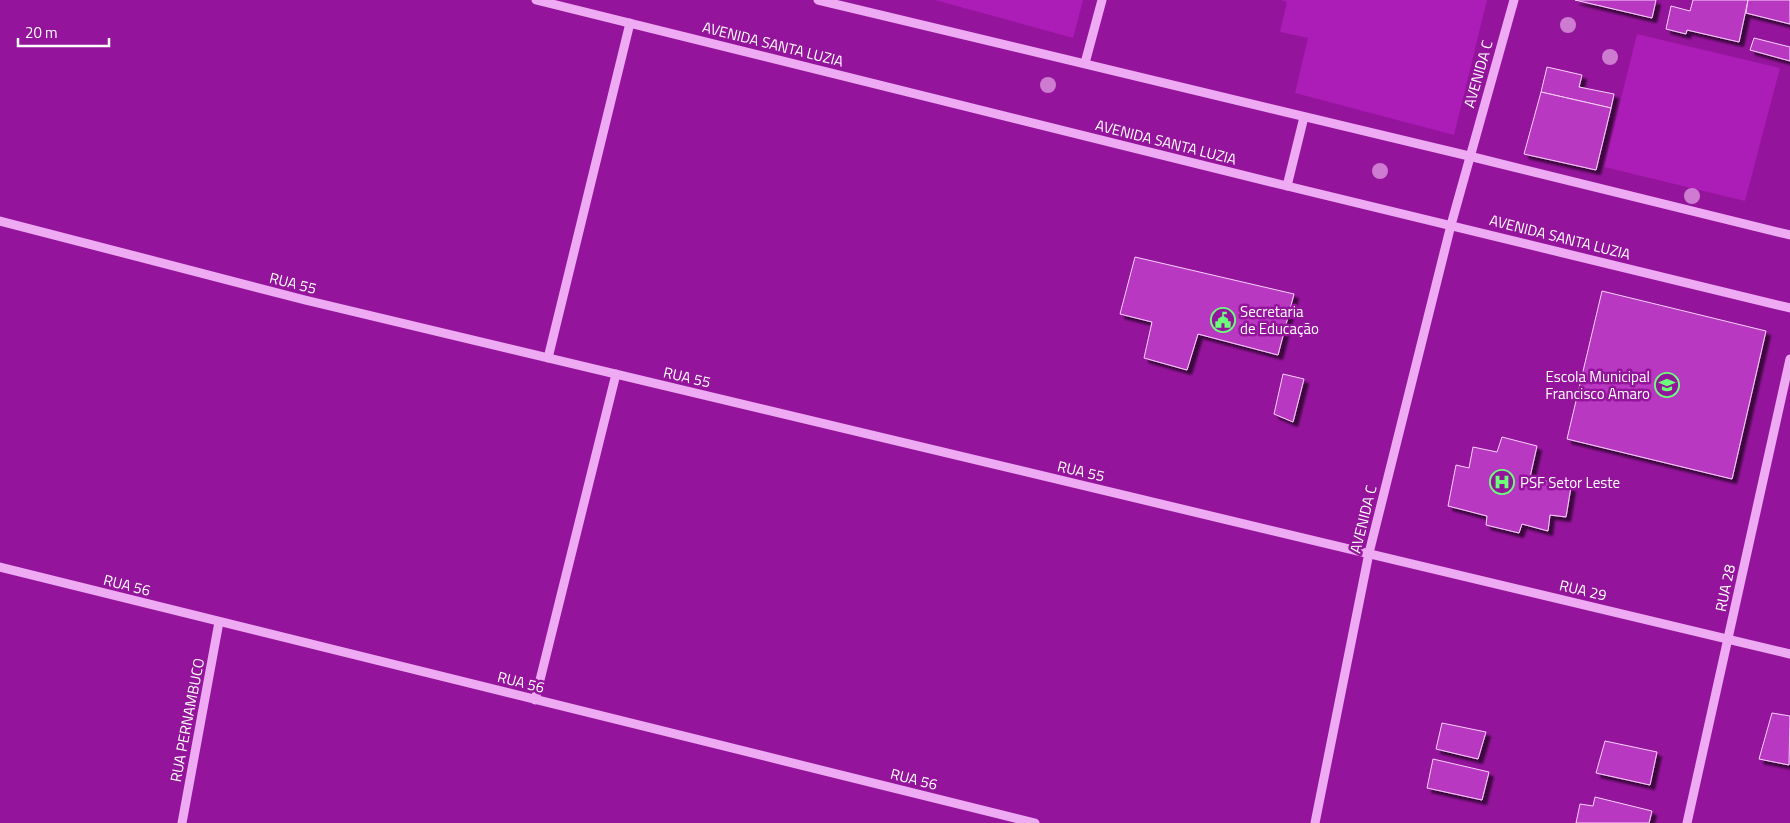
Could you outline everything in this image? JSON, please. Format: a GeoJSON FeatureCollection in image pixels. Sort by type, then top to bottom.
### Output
{"type":"FeatureCollection","features":[{"type":"Feature","properties":{"kind":"street","name":"AVENIDA SANTA LUZIA"},"geometry":{"type":"LineString","coordinates":[[536,0],[1790,308]]}},
{"type":"Feature","properties":{"kind":"street"},"geometry":{"type":"LineString","coordinates":[[818,0],[1790,235]]}},
{"type":"Feature","properties":{"kind":"street"},"geometry":{"type":"LineString","coordinates":[[1085,64],[1102,0]]}},
{"type":"Feature","properties":{"kind":"street","name":"AVENIDA C"},"geometry":{"type":"LineString","coordinates":[[1315,823],[1369,553],[1469,156],[1514,0]]}},
{"type":"Feature","properties":{"kind":"street"},"geometry":{"type":"LineString","coordinates":[[548,358],[630,23]]}},
{"type":"Feature","properties":{"kind":"street"},"geometry":{"type":"LineString","coordinates":[[1287,186],[1304,117]]}},
{"type":"Feature","properties":{"kind":"street","name":"RUA 55"},"geometry":{"type":"LineString","coordinates":[[0,221],[296,298],[1369,553]]}},
{"type":"Feature","properties":{"kind":"street","name":"RUA 28"},"geometry":{"type":"LineString","coordinates":[[1687,823],[1790,359]]}},
{"type":"Feature","properties":{"kind":"street"},"geometry":{"type":"LineString","coordinates":[[535,700],[616,374]]}},
{"type":"Feature","properties":{"kind":"street","name":"RUA 29"},"geometry":{"type":"LineString","coordinates":[[1369,553],[1790,654]]}},
{"type":"Feature","properties":{"kind":"street","name":"RUA 56"},"geometry":{"type":"LineString","coordinates":[[0,568],[1035,823]]}},
{"type":"Feature","properties":{"kind":"street","name":"RUA PERNAMBUCO"},"geometry":{"type":"LineString","coordinates":[[182,823],[219,622]]}},
{"type":"Feature","properties":{"kind":"shaded area"},"geometry":{"type":"Polygon","coordinates":[[[935,0],[1083,0],[1073,38],[935,0]]]}},
{"type":"Feature","properties":{"kind":"shaded area"},"geometry":{"type":"Polygon","coordinates":[[[1281,0],[1487,0],[1454,135],[1295,93],[1308,38],[1280,32],[1287,2],[1281,0]]]}},
{"type":"Feature","properties":{"kind":"shaded area"},"geometry":{"type":"Polygon","coordinates":[[[1637,34],[1780,68],[1745,201],[1604,167],[1637,34]]]}},
{"type":"Feature","properties":{"kind":"building"},"geometry":{"type":"Polygon","coordinates":[[[1575,0],[1656,0],[1652,18],[1575,0]]]}},
{"type":"Feature","properties":{"kind":"building"},"geometry":{"type":"Polygon","coordinates":[[[1693,0],[1748,0],[1739,42],[1687,30],[1686,34],[1666,29],[1671,6],[1690,11],[1693,0]]]}},
{"type":"Feature","properties":{"kind":"building"},"geometry":{"type":"Polygon","coordinates":[[[1748,0],[1790,0],[1790,24],[1746,13],[1748,0]]]}},
{"type":"Feature","properties":{"kind":"building"},"geometry":{"type":"Polygon","coordinates":[[[1754,38],[1790,47],[1790,61],[1750,50],[1754,38]]]}},
{"type":"Feature","properties":{"kind":"building"},"geometry":{"type":"Polygon","coordinates":[[[1547,67],[1582,75],[1579,87],[1614,94],[1611,108],[1541,92],[1547,67]]]}},
{"type":"Feature","properties":{"kind":"building"},"geometry":{"type":"Polygon","coordinates":[[[1541,92],[1611,108],[1596,170],[1524,154],[1541,92]]]}},
{"type":"Feature","properties":{"kind":"building"},"geometry":{"type":"Polygon","coordinates":[[[1135,257],[1294,294],[1278,355],[1198,334],[1187,370],[1144,358],[1152,322],[1120,314],[1135,257]]]}},
{"type":"Feature","properties":{"kind":"building","name":"Escola Municipal Francisco Amaro"},"geometry":{"type":"Polygon","coordinates":[[[1602,291],[1766,331],[1732,479],[1567,439],[1602,291]]]}},
{"type":"Feature","properties":{"kind":"building"},"geometry":{"type":"Polygon","coordinates":[[[1283,374],[1304,379],[1293,422],[1274,414],[1283,374]]]}},
{"type":"Feature","properties":{"kind":"building","name":"PSF Setor Leste"},"geometry":{"type":"Polygon","coordinates":[[[1502,437],[1537,446],[1530,477],[1571,487],[1566,517],[1550,515],[1548,531],[1522,524],[1519,533],[1486,525],[1487,516],[1448,506],[1456,465],[1469,468],[1473,447],[1497,452],[1502,437]]]}},
{"type":"Feature","properties":{"kind":"building"},"geometry":{"type":"Polygon","coordinates":[[[1772,713],[1790,716],[1789,765],[1759,759],[1772,713]]]}},
{"type":"Feature","properties":{"kind":"building"},"geometry":{"type":"Polygon","coordinates":[[[1442,723],[1486,732],[1478,759],[1436,749],[1442,723]]]}},
{"type":"Feature","properties":{"kind":"building"},"geometry":{"type":"Polygon","coordinates":[[[1605,741],[1657,752],[1650,785],[1596,773],[1605,741]]]}},
{"type":"Feature","properties":{"kind":"building"},"geometry":{"type":"Polygon","coordinates":[[[1433,759],[1489,772],[1482,800],[1427,788],[1433,759]]]}},
{"type":"Feature","properties":{"kind":"building"},"geometry":{"type":"Polygon","coordinates":[[[1595,797],[1652,811],[1649,823],[1576,823],[1580,804],[1593,806],[1595,797]]]}},
{"type":"Feature","properties":{"kind":"place","name":"Secretaria de Educação"},"geometry":{"type":"Point","coordinates":[1223,320]}},
{"type":"Feature","properties":{"kind":"place","name":"Escola Municipal Francisco Amaro"},"geometry":{"type":"Point","coordinates":[1667,385]}},
{"type":"Feature","properties":{"kind":"place","name":"PSF Setor Leste"},"geometry":{"type":"Point","coordinates":[1502,482]}}]}
